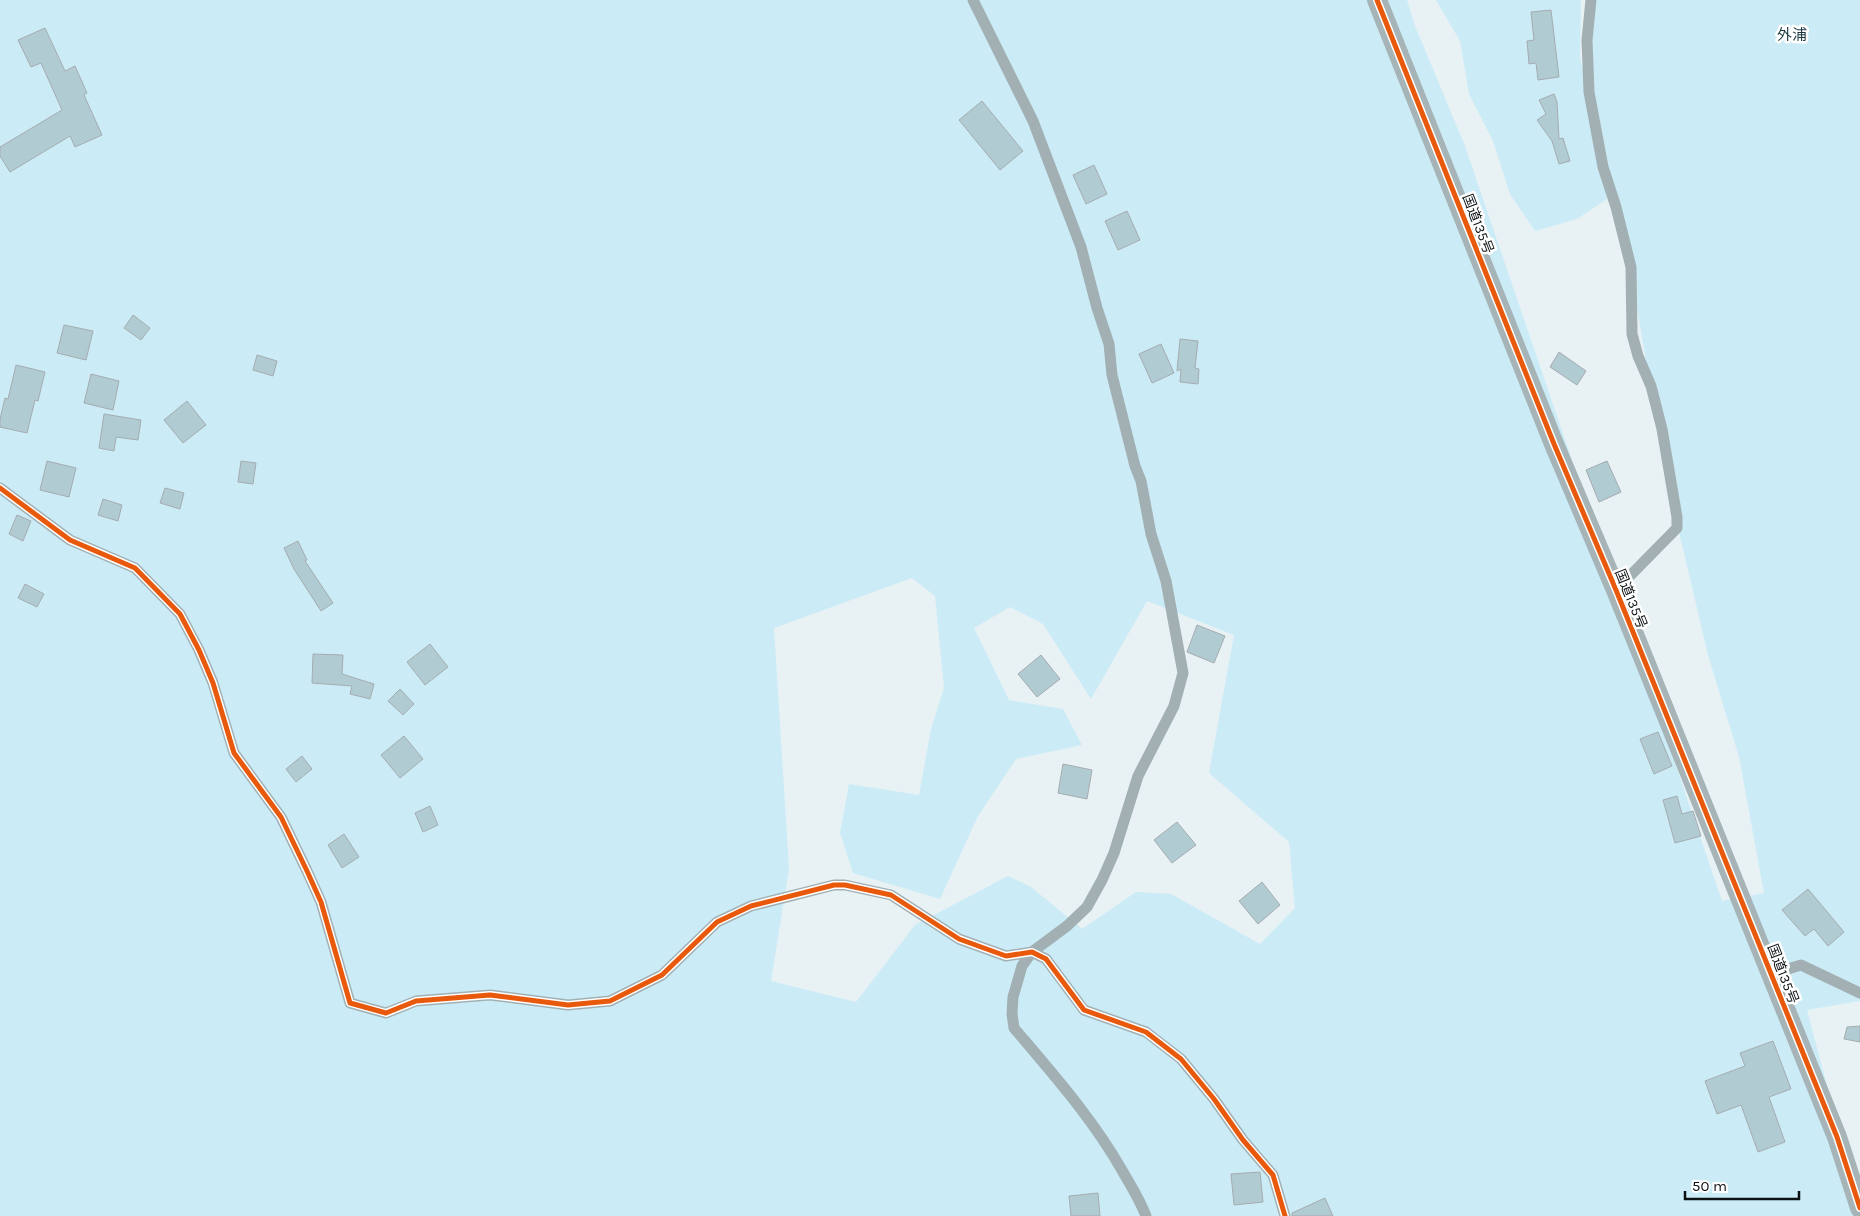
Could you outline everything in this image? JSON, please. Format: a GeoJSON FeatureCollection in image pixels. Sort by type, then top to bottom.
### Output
{"type":"FeatureCollection","features":[{"type":"Feature","properties":{"kind":"highway","name":"国道135号"},"geometry":{"type":"LineString","coordinates":[[1377,0],[1554,444],[1616,590],[1837,1137],[1860,1208]]}},
{"type":"Feature","properties":{"kind":"street"},"geometry":{"type":"LineString","coordinates":[[973,0],[1033,121],[1081,247],[1097,308],[1110,344],[1112,375],[1135,466],[1141,481],[1152,534],[1166,581],[1183,673],[1174,706],[1138,776],[1114,853],[1102,880],[1087,906],[1067,926],[1032,952],[1022,966],[1014,997],[1012,1014],[1014,1028],[1076,1100],[1106,1143],[1142,1204],[1146,1216]]}},
{"type":"Feature","properties":{"kind":"street"},"geometry":{"type":"LineString","coordinates":[[1591,0],[1587,40],[1589,92],[1603,167],[1616,207],[1631,267],[1632,334],[1638,356],[1651,386],[1662,429],[1677,517],[1677,528],[1616,590]]}},
{"type":"Feature","properties":{"kind":"street"},"geometry":{"type":"LineString","coordinates":[[0,488],[70,540],[135,568],[180,614],[199,650],[213,683],[234,754],[281,816],[321,902],[350,1003],[386,1013],[416,1001],[490,994],[568,1005],[610,1001],[662,976],[718,922],[751,906],[834,885],[846,885],[891,896],[959,939],[1006,956],[1032,952],[1046,960],[1084,1010],[1146,1032],[1181,1059],[1214,1099],[1243,1140],[1273,1175],[1286,1216]]}},
{"type":"Feature","properties":{"kind":"street"},"geometry":{"type":"LineString","coordinates":[[1771,974],[1801,964],[1860,993]]}},
{"type":"Feature","properties":{"kind":"shaded area"},"geometry":{"type":"Polygon","coordinates":[[[0,0],[1407,0],[1415,26],[1465,146],[1722,901],[1764,893],[1739,757],[1708,655],[1663,464],[1630,265],[1601,157],[1607,199],[1577,219],[1535,231],[1510,194],[1493,141],[1469,94],[1460,41],[1436,0],[1581,0],[1580,57],[1596,131],[1587,40],[1592,0],[1860,0],[1860,1001],[1807,1010],[1859,1216],[0,1216],[0,0]],[[912,578],[774,628],[789,869],[771,981],[856,1002],[915,925],[1008,876],[1031,887],[1082,929],[1136,892],[1171,894],[1260,944],[1295,908],[1289,842],[1209,773],[1234,635],[1147,601],[1091,699],[1043,624],[1010,607],[974,628],[1009,700],[1063,709],[1082,745],[1016,759],[978,816],[940,899],[853,873],[840,833],[849,784],[919,795],[931,729],[944,688],[935,596],[912,578]]]}},
{"type":"Feature","properties":{"kind":"building"},"geometry":{"type":"Polygon","coordinates":[[[1551,10],[1559,77],[1538,80],[1536,63],[1529,64],[1527,41],[1534,40],[1531,12],[1551,10]]]}},
{"type":"Feature","properties":{"kind":"building"},"geometry":{"type":"Polygon","coordinates":[[[45,28],[65,71],[75,66],[87,93],[84,95],[102,135],[75,147],[70,136],[10,172],[0,156],[0,147],[62,110],[41,63],[31,67],[18,40],[45,28]]]}},
{"type":"Feature","properties":{"kind":"building"},"geometry":{"type":"Polygon","coordinates":[[[1554,94],[1557,102],[1559,139],[1563,138],[1570,161],[1559,164],[1552,141],[1537,120],[1546,114],[1539,100],[1554,94]]]}},
{"type":"Feature","properties":{"kind":"building"},"geometry":{"type":"Polygon","coordinates":[[[982,101],[1023,151],[1000,170],[959,120],[982,101]]]}},
{"type":"Feature","properties":{"kind":"building"},"geometry":{"type":"Polygon","coordinates":[[[1094,165],[1107,194],[1086,204],[1073,175],[1094,165]]]}},
{"type":"Feature","properties":{"kind":"building"},"geometry":{"type":"Polygon","coordinates":[[[1127,211],[1140,240],[1118,250],[1105,221],[1127,211]]]}},
{"type":"Feature","properties":{"kind":"building"},"geometry":{"type":"Polygon","coordinates":[[[133,315],[150,328],[141,340],[124,328],[133,315]]]}},
{"type":"Feature","properties":{"kind":"building"},"geometry":{"type":"Polygon","coordinates":[[[64,325],[93,331],[86,360],[57,353],[64,325]]]}},
{"type":"Feature","properties":{"kind":"building"},"geometry":{"type":"Polygon","coordinates":[[[1180,339],[1198,341],[1195,368],[1199,369],[1198,384],[1180,382],[1181,369],[1177,371],[1180,339]]]}},
{"type":"Feature","properties":{"kind":"building"},"geometry":{"type":"Polygon","coordinates":[[[1161,344],[1174,373],[1152,383],[1139,354],[1161,344]]]}},
{"type":"Feature","properties":{"kind":"building"},"geometry":{"type":"Polygon","coordinates":[[[1559,352],[1586,371],[1577,385],[1550,367],[1559,352]]]}},
{"type":"Feature","properties":{"kind":"building"},"geometry":{"type":"Polygon","coordinates":[[[257,355],[277,361],[273,376],[253,370],[257,355]]]}},
{"type":"Feature","properties":{"kind":"building"},"geometry":{"type":"Polygon","coordinates":[[[16,365],[45,372],[38,401],[35,400],[27,433],[0,427],[5,398],[8,399],[16,365]]]}},
{"type":"Feature","properties":{"kind":"building"},"geometry":{"type":"Polygon","coordinates":[[[91,374],[119,381],[113,410],[84,403],[91,374]]]}},
{"type":"Feature","properties":{"kind":"building"},"geometry":{"type":"Polygon","coordinates":[[[187,401],[206,425],[183,443],[164,420],[187,401]]]}},
{"type":"Feature","properties":{"kind":"building"},"geometry":{"type":"Polygon","coordinates":[[[104,414],[141,420],[138,440],[116,437],[114,451],[99,448],[104,414]]]}},
{"type":"Feature","properties":{"kind":"building"},"geometry":{"type":"Polygon","coordinates":[[[47,461],[76,468],[69,497],[40,490],[47,461]]]}},
{"type":"Feature","properties":{"kind":"building"},"geometry":{"type":"Polygon","coordinates":[[[241,461],[256,463],[253,484],[238,482],[241,461]]]}},
{"type":"Feature","properties":{"kind":"building"},"geometry":{"type":"Polygon","coordinates":[[[1607,461],[1621,492],[1599,502],[1586,470],[1607,461]]]}},
{"type":"Feature","properties":{"kind":"building"},"geometry":{"type":"Polygon","coordinates":[[[165,488],[184,493],[180,509],[160,503],[165,488]]]}},
{"type":"Feature","properties":{"kind":"building"},"geometry":{"type":"Polygon","coordinates":[[[103,499],[122,505],[118,521],[98,515],[103,499]]]}},
{"type":"Feature","properties":{"kind":"building"},"geometry":{"type":"Polygon","coordinates":[[[17,515],[31,521],[23,541],[9,534],[17,515]]]}},
{"type":"Feature","properties":{"kind":"building"},"geometry":{"type":"Polygon","coordinates":[[[298,541],[307,560],[305,561],[333,603],[321,611],[294,569],[284,548],[298,541]]]}},
{"type":"Feature","properties":{"kind":"building"},"geometry":{"type":"Polygon","coordinates":[[[25,584],[44,594],[37,607],[18,598],[25,584]]]}},
{"type":"Feature","properties":{"kind":"building"},"geometry":{"type":"Polygon","coordinates":[[[1197,625],[1225,636],[1214,663],[1187,652],[1197,625]]]}},
{"type":"Feature","properties":{"kind":"building"},"geometry":{"type":"Polygon","coordinates":[[[430,644],[448,667],[425,685],[407,662],[430,644]]]}},
{"type":"Feature","properties":{"kind":"building"},"geometry":{"type":"Polygon","coordinates":[[[313,654],[343,655],[342,674],[374,684],[370,699],[350,694],[352,686],[312,683],[313,654]]]}},
{"type":"Feature","properties":{"kind":"building"},"geometry":{"type":"Polygon","coordinates":[[[1041,655],[1060,679],[1037,697],[1018,674],[1041,655]]]}},
{"type":"Feature","properties":{"kind":"building"},"geometry":{"type":"Polygon","coordinates":[[[400,689],[414,704],[403,715],[388,701],[400,689]]]}},
{"type":"Feature","properties":{"kind":"building"},"geometry":{"type":"Polygon","coordinates":[[[1658,732],[1672,766],[1654,774],[1640,739],[1658,732]]]}},
{"type":"Feature","properties":{"kind":"building"},"geometry":{"type":"Polygon","coordinates":[[[404,736],[423,759],[400,778],[381,755],[404,736]]]}},
{"type":"Feature","properties":{"kind":"building"},"geometry":{"type":"Polygon","coordinates":[[[302,756],[312,769],[296,782],[286,769],[302,756]]]}},
{"type":"Feature","properties":{"kind":"building"},"geometry":{"type":"Polygon","coordinates":[[[1063,764],[1092,770],[1087,799],[1058,793],[1063,764]]]}},
{"type":"Feature","properties":{"kind":"building"},"geometry":{"type":"Polygon","coordinates":[[[1677,796],[1682,814],[1693,811],[1701,836],[1675,843],[1663,800],[1677,796]]]}},
{"type":"Feature","properties":{"kind":"building"},"geometry":{"type":"Polygon","coordinates":[[[430,806],[438,825],[423,832],[415,813],[430,806]]]}},
{"type":"Feature","properties":{"kind":"building"},"geometry":{"type":"Polygon","coordinates":[[[1177,822],[1196,845],[1172,863],[1154,840],[1177,822]]]}},
{"type":"Feature","properties":{"kind":"building"},"geometry":{"type":"Polygon","coordinates":[[[344,834],[359,857],[342,868],[328,845],[344,834]]]}},
{"type":"Feature","properties":{"kind":"building"},"geometry":{"type":"Polygon","coordinates":[[[1262,882],[1280,905],[1258,924],[1239,901],[1262,882]]]}},
{"type":"Feature","properties":{"kind":"building"},"geometry":{"type":"Polygon","coordinates":[[[1808,889],[1844,932],[1828,946],[1814,929],[1805,936],[1782,910],[1808,889]]]}},
{"type":"Feature","properties":{"kind":"building"},"geometry":{"type":"Polygon","coordinates":[[[1860,1026],[1860,1042],[1844,1039],[1847,1027],[1860,1026]]]}},
{"type":"Feature","properties":{"kind":"building"},"geometry":{"type":"Polygon","coordinates":[[[1773,1041],[1791,1089],[1769,1097],[1785,1142],[1758,1152],[1741,1105],[1717,1114],[1705,1081],[1745,1066],[1740,1053],[1773,1041]]]}},
{"type":"Feature","properties":{"kind":"building"},"geometry":{"type":"Polygon","coordinates":[[[1260,1172],[1263,1202],[1234,1205],[1231,1174],[1260,1172]]]}},
{"type":"Feature","properties":{"kind":"building"},"geometry":{"type":"Polygon","coordinates":[[[1098,1193],[1100,1216],[1071,1216],[1069,1196],[1098,1193]]]}},
{"type":"Feature","properties":{"kind":"building"},"geometry":{"type":"Polygon","coordinates":[[[1325,1198],[1333,1216],[1292,1216],[1292,1213],[1325,1198]]]}},
{"type":"Feature","properties":{"kind":"cycle path"},"geometry":{"type":"LineString","coordinates":[[1377,0],[1554,444],[1616,590],[1837,1137],[1860,1208]]}},
{"type":"Feature","properties":{"kind":"cycle path"},"geometry":{"type":"LineString","coordinates":[[0,488],[70,540],[135,568],[180,614],[199,650],[213,683],[234,753],[281,817],[321,902],[350,1003],[386,1013],[416,1001],[490,995],[568,1005],[610,1001],[662,975],[717,922],[751,906],[834,885],[845,885],[891,895],[959,939],[1006,956],[1032,952],[1046,959],[1084,1010],[1146,1032],[1181,1059],[1214,1099],[1243,1140],[1273,1175],[1285,1216]]}},
{"type":"Feature","properties":{"kind":"district","name":"外浦"},"geometry":{"type":"Point","coordinates":[1792,35]}}]}
